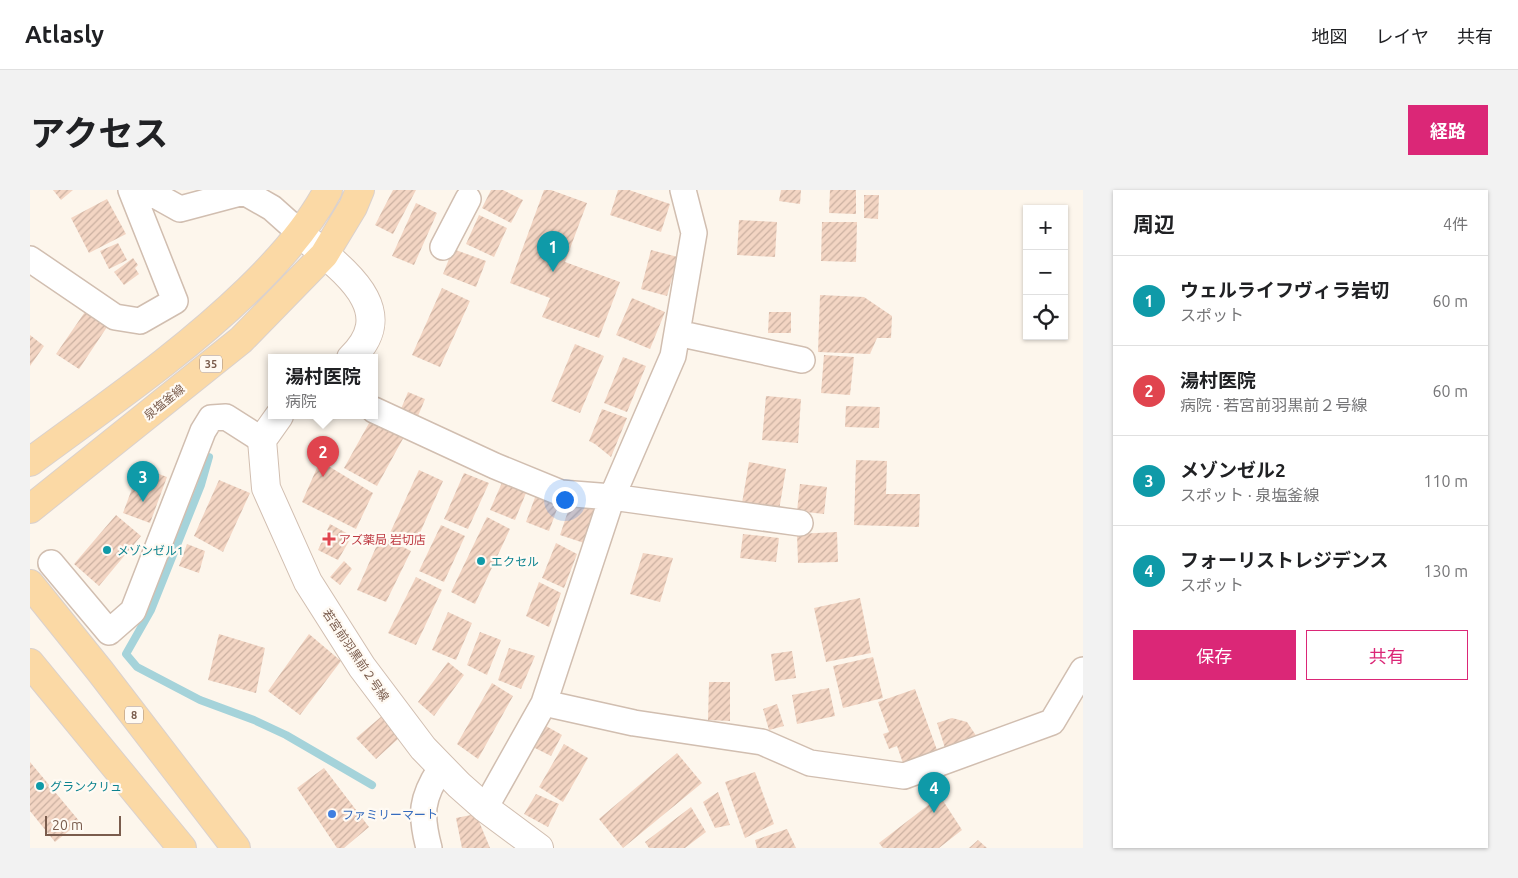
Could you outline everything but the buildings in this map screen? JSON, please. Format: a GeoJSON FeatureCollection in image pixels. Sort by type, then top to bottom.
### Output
{"type":"FeatureCollection","features":[{"type":"Feature","properties":{"kind":"main road","name":"35"},"geometry":{"type":"LineString","coordinates":[[30,462],[171,358],[231,306],[269,270],[300,233],[328,190]]}},
{"type":"Feature","properties":{"kind":"main road","name":"泉塩釜線"},"geometry":{"type":"LineString","coordinates":[[30,509],[242,340],[324,255],[360,190]]}},
{"type":"Feature","properties":{"kind":"main road","name":"8"},"geometry":{"type":"LineString","coordinates":[[30,584],[100,671],[236,848]]}},
{"type":"Feature","properties":{"kind":"main road"},"geometry":{"type":"LineString","coordinates":[[30,663],[182,848]]}},
{"type":"Feature","properties":{"kind":"street"},"geometry":{"type":"LineString","coordinates":[[30,259],[116,317],[140,321],[175,302],[132,190]]}},
{"type":"Feature","properties":{"kind":"street"},"geometry":{"type":"LineString","coordinates":[[146,190],[180,209],[244,192],[272,208],[346,273],[363,292],[372,315],[367,336],[354,354]]}},
{"type":"Feature","properties":{"kind":"street"},"geometry":{"type":"LineString","coordinates":[[485,808],[544,703],[612,496],[673,356],[694,233],[683,190]]}},
{"type":"Feature","properties":{"kind":"street"},"geometry":{"type":"LineString","coordinates":[[443,247],[463,193]]}},
{"type":"Feature","properties":{"kind":"street"},"geometry":{"type":"LineString","coordinates":[[677,333],[802,360]]}},
{"type":"Feature","properties":{"kind":"street"},"geometry":{"type":"LineString","coordinates":[[378,412],[495,466],[561,493],[612,496],[800,523]]}},
{"type":"Feature","properties":{"kind":"street"},"geometry":{"type":"LineString","coordinates":[[51,563],[109,632],[133,611],[203,431],[211,418],[226,417],[262,440],[277,419]]}},
{"type":"Feature","properties":{"kind":"street","name":"若宮前羽黒前２号線"},"geometry":{"type":"LineString","coordinates":[[262,440],[266,488],[308,582],[362,667],[423,748],[441,768],[485,808],[539,848]]}},
{"type":"Feature","properties":{"kind":"street"},"geometry":{"type":"LineString","coordinates":[[544,703],[634,723],[762,742],[810,763],[904,776],[1052,722],[1083,670]]}},
{"type":"Feature","properties":{"kind":"street"},"geometry":{"type":"LineString","coordinates":[[429,848],[423,820],[425,801],[432,783],[441,768]]}},
{"type":"Feature","properties":{"kind":"waterway"},"geometry":{"type":"LineString","coordinates":[[209,457],[201,485],[151,610],[126,654],[137,667],[200,700],[254,720],[286,735],[372,785]]}},
{"type":"Feature","properties":{"kind":"place","name":"ウェルライフヴィラ岩切"},"geometry":{"type":"Point","coordinates":[553,272]}},
{"type":"Feature","properties":{"kind":"place","name":"湯村医院"},"geometry":{"type":"Point","coordinates":[323,477]}},
{"type":"Feature","properties":{"kind":"place","name":"メゾンゼル2"},"geometry":{"type":"Point","coordinates":[143,502]}},
{"type":"Feature","properties":{"kind":"place","name":"アズ薬局 岩切店"},"geometry":{"type":"Point","coordinates":[329,539]}},
{"type":"Feature","properties":{"kind":"place","name":"メゾンゼル1"},"geometry":{"type":"Point","coordinates":[107,550]}},
{"type":"Feature","properties":{"kind":"place","name":"エクセル"},"geometry":{"type":"Point","coordinates":[481,561]}},
{"type":"Feature","properties":{"kind":"place","name":"グランクリュ"},"geometry":{"type":"Point","coordinates":[40,786]}},
{"type":"Feature","properties":{"kind":"place","name":"フォーリストレジデンス"},"geometry":{"type":"Point","coordinates":[934,813]}},
{"type":"Feature","properties":{"kind":"place","name":"ファミリーマート"},"geometry":{"type":"Point","coordinates":[332,814]}}]}
